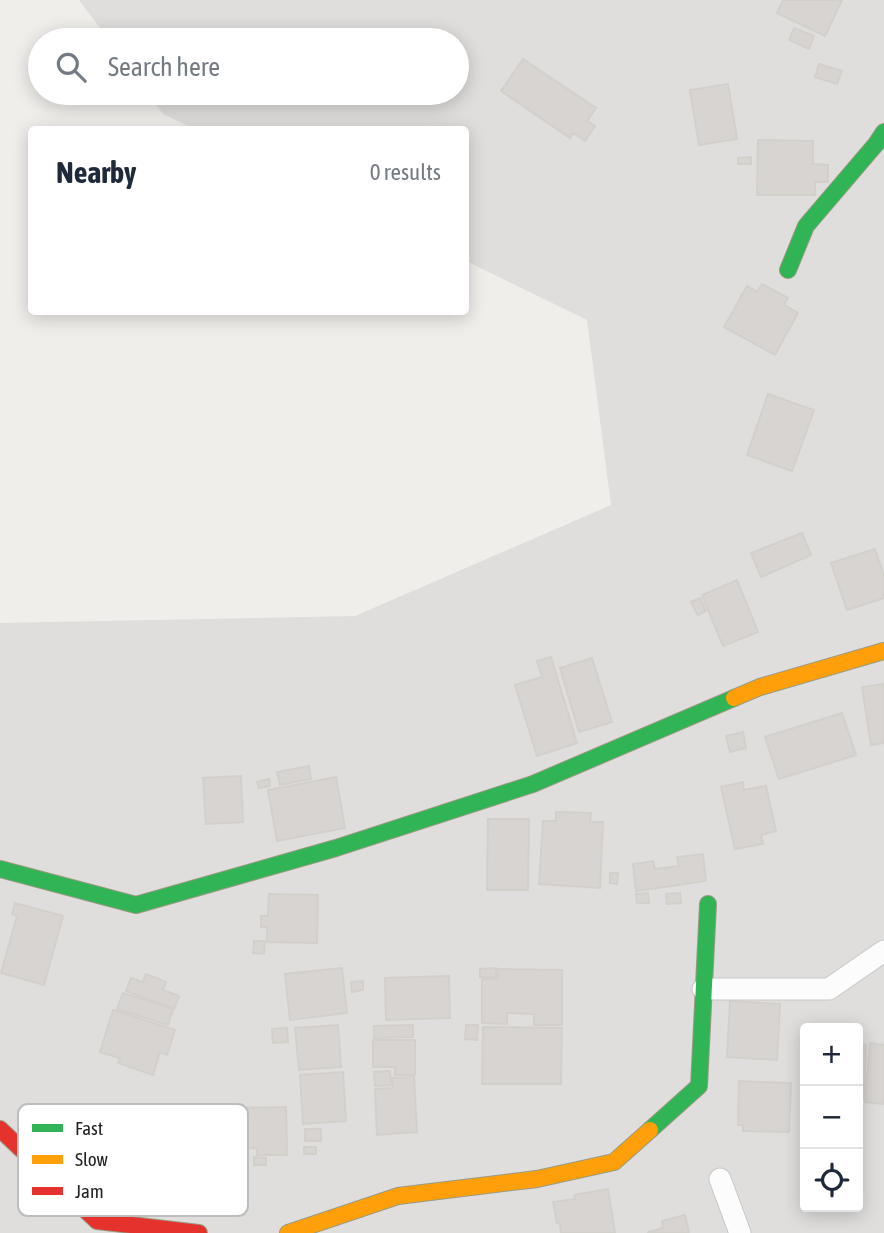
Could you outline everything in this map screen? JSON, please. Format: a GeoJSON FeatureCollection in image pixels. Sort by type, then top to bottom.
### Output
{"type":"FeatureCollection","features":[{"type":"Feature","properties":{"kind":"street"},"geometry":{"type":"LineString","coordinates":[[788,270],[806,226],[884,132]]}},
{"type":"Feature","properties":{"kind":"street"},"geometry":{"type":"LineString","coordinates":[[0,869],[136,905],[336,848],[533,784],[760,687],[884,651]]}},
{"type":"Feature","properties":{"kind":"street"},"geometry":{"type":"LineString","coordinates":[[288,1233],[398,1196],[537,1179],[614,1162],[699,1086],[708,904]]}},
{"type":"Feature","properties":{"kind":"street"},"geometry":{"type":"LineString","coordinates":[[703,989],[830,989],[884,951]]}},
{"type":"Feature","properties":{"kind":"street"},"geometry":{"type":"LineString","coordinates":[[0,1129],[18,1146]]}},
{"type":"Feature","properties":{"kind":"street"},"geometry":{"type":"LineString","coordinates":[[720,1179],[740,1233]]}},
{"type":"Feature","properties":{"kind":"street"},"geometry":{"type":"LineString","coordinates":[[90,1216],[96,1222],[199,1233]]}},
{"type":"Feature","properties":{"kind":"shaded area"},"geometry":{"type":"Polygon","coordinates":[[[79,0],[884,0],[884,1233],[0,1233],[0,623],[355,616],[611,505],[587,320],[469,262],[469,126],[188,126],[163,114],[156,105],[469,105],[469,28],[100,28],[79,0]]]}},
{"type":"Feature","properties":{"kind":"building"},"geometry":{"type":"Polygon","coordinates":[[[783,0],[842,0],[825,36],[777,13],[783,0]]]}},
{"type":"Feature","properties":{"kind":"building"},"geometry":{"type":"Polygon","coordinates":[[[794,28],[814,36],[809,49],[789,40],[794,28]]]}},
{"type":"Feature","properties":{"kind":"building"},"geometry":{"type":"Polygon","coordinates":[[[523,59],[596,108],[587,121],[595,126],[585,141],[573,133],[570,138],[501,91],[523,59]]]}},
{"type":"Feature","properties":{"kind":"building"},"geometry":{"type":"Polygon","coordinates":[[[819,64],[842,71],[837,84],[815,77],[819,64]]]}},
{"type":"Feature","properties":{"kind":"building"},"geometry":{"type":"Polygon","coordinates":[[[728,84],[737,139],[699,145],[690,90],[728,84]]]}},
{"type":"Feature","properties":{"kind":"building"},"geometry":{"type":"Polygon","coordinates":[[[758,140],[813,141],[813,164],[828,165],[828,182],[815,182],[815,195],[757,195],[758,140]]]}},
{"type":"Feature","properties":{"kind":"building"},"geometry":{"type":"Polygon","coordinates":[[[751,157],[751,164],[738,164],[738,158],[751,157]]]}},
{"type":"Feature","properties":{"kind":"building"},"geometry":{"type":"Polygon","coordinates":[[[762,284],[788,298],[784,305],[798,313],[775,355],[724,327],[747,286],[757,292],[762,284]]]}},
{"type":"Feature","properties":{"kind":"building"},"geometry":{"type":"Polygon","coordinates":[[[768,394],[814,410],[792,471],[747,455],[768,394]]]}},
{"type":"Feature","properties":{"kind":"building"},"geometry":{"type":"Polygon","coordinates":[[[802,533],[811,555],[761,577],[751,553],[802,533]]]}},
{"type":"Feature","properties":{"kind":"building"},"geometry":{"type":"Polygon","coordinates":[[[875,549],[884,576],[884,598],[847,610],[831,563],[875,549]]]}},
{"type":"Feature","properties":{"kind":"building"},"geometry":{"type":"Polygon","coordinates":[[[737,580],[758,632],[723,646],[702,595],[737,580]]]}},
{"type":"Feature","properties":{"kind":"building"},"geometry":{"type":"Polygon","coordinates":[[[700,598],[706,611],[698,615],[691,602],[700,598]]]}},
{"type":"Feature","properties":{"kind":"building"},"geometry":{"type":"Polygon","coordinates":[[[551,657],[577,743],[537,756],[515,685],[542,677],[537,661],[551,657]]]}},
{"type":"Feature","properties":{"kind":"building"},"geometry":{"type":"Polygon","coordinates":[[[592,658],[612,722],[579,732],[560,668],[592,658]]]}},
{"type":"Feature","properties":{"kind":"building"},"geometry":{"type":"Polygon","coordinates":[[[884,684],[884,743],[871,745],[862,687],[884,684]]]}},
{"type":"Feature","properties":{"kind":"building"},"geometry":{"type":"Polygon","coordinates":[[[842,713],[856,755],[779,779],[765,737],[842,713]]]}},
{"type":"Feature","properties":{"kind":"building"},"geometry":{"type":"Polygon","coordinates":[[[743,732],[746,748],[730,752],[726,736],[743,732]]]}},
{"type":"Feature","properties":{"kind":"building"},"geometry":{"type":"Polygon","coordinates":[[[309,766],[311,779],[280,785],[277,772],[309,766]]]}},
{"type":"Feature","properties":{"kind":"building"},"geometry":{"type":"Polygon","coordinates":[[[241,776],[243,822],[206,824],[203,778],[241,776]]]}},
{"type":"Feature","properties":{"kind":"building"},"geometry":{"type":"Polygon","coordinates":[[[336,777],[345,828],[277,841],[268,790],[336,777]]]}},
{"type":"Feature","properties":{"kind":"building"},"geometry":{"type":"Polygon","coordinates":[[[269,779],[270,786],[259,788],[257,782],[269,779]]]}},
{"type":"Feature","properties":{"kind":"building"},"geometry":{"type":"Polygon","coordinates":[[[743,782],[744,790],[766,786],[776,831],[761,835],[763,844],[735,849],[721,787],[743,782]]]}},
{"type":"Feature","properties":{"kind":"building"},"geometry":{"type":"Polygon","coordinates":[[[556,812],[591,813],[590,822],[603,822],[600,888],[539,884],[543,821],[556,821],[556,812]]]}},
{"type":"Feature","properties":{"kind":"building"},"geometry":{"type":"Polygon","coordinates":[[[488,819],[529,819],[528,890],[487,890],[488,819]]]}},
{"type":"Feature","properties":{"kind":"building"},"geometry":{"type":"Polygon","coordinates":[[[703,854],[706,881],[636,891],[633,864],[653,861],[655,869],[679,866],[677,857],[703,854]]]}},
{"type":"Feature","properties":{"kind":"building"},"geometry":{"type":"Polygon","coordinates":[[[610,873],[618,873],[617,884],[610,883],[610,873]]]}},
{"type":"Feature","properties":{"kind":"building"},"geometry":{"type":"Polygon","coordinates":[[[648,893],[649,903],[637,903],[636,894],[648,893]]]}},
{"type":"Feature","properties":{"kind":"building"},"geometry":{"type":"Polygon","coordinates":[[[680,893],[681,903],[667,904],[666,894],[680,893]]]}},
{"type":"Feature","properties":{"kind":"building"},"geometry":{"type":"Polygon","coordinates":[[[269,894],[318,895],[317,943],[267,942],[267,927],[261,927],[261,916],[268,916],[269,894]]]}},
{"type":"Feature","properties":{"kind":"building"},"geometry":{"type":"Polygon","coordinates":[[[15,903],[63,916],[44,985],[1,973],[17,916],[12,914],[15,903]]]}},
{"type":"Feature","properties":{"kind":"building"},"geometry":{"type":"Polygon","coordinates":[[[254,941],[265,941],[264,954],[253,953],[254,941]]]}},
{"type":"Feature","properties":{"kind":"building"},"geometry":{"type":"Polygon","coordinates":[[[342,968],[347,1013],[290,1020],[285,974],[342,968]]]}},
{"type":"Feature","properties":{"kind":"building"},"geometry":{"type":"Polygon","coordinates":[[[496,968],[496,977],[480,977],[480,969],[496,968]]]}},
{"type":"Feature","properties":{"kind":"building"},"geometry":{"type":"Polygon","coordinates":[[[498,969],[562,970],[562,1025],[534,1025],[534,1014],[507,1013],[507,1024],[482,1023],[482,979],[498,979],[498,969]]]}},
{"type":"Feature","properties":{"kind":"building"},"geometry":{"type":"Polygon","coordinates":[[[146,974],[166,982],[163,990],[179,996],[174,1009],[126,991],[131,978],[143,982],[146,974]]]}},
{"type":"Feature","properties":{"kind":"building"},"geometry":{"type":"Polygon","coordinates":[[[449,976],[450,1018],[386,1020],[385,978],[449,976]]]}},
{"type":"Feature","properties":{"kind":"building"},"geometry":{"type":"Polygon","coordinates":[[[363,981],[363,990],[352,992],[351,982],[363,981]]]}},
{"type":"Feature","properties":{"kind":"building"},"geometry":{"type":"Polygon","coordinates":[[[123,993],[173,1009],[168,1025],[117,1009],[123,993]]]}},
{"type":"Feature","properties":{"kind":"building"},"geometry":{"type":"Polygon","coordinates":[[[730,1001],[780,1004],[777,1060],[727,1057],[730,1001]]]}},
{"type":"Feature","properties":{"kind":"building"},"geometry":{"type":"Polygon","coordinates":[[[113,1010],[175,1030],[167,1055],[160,1052],[153,1075],[118,1063],[120,1058],[100,1052],[113,1010]]]}},
{"type":"Feature","properties":{"kind":"building"},"geometry":{"type":"Polygon","coordinates":[[[338,1025],[341,1067],[299,1070],[295,1028],[338,1025]]]}},
{"type":"Feature","properties":{"kind":"building"},"geometry":{"type":"Polygon","coordinates":[[[413,1025],[413,1037],[374,1038],[374,1026],[413,1025]]]}},
{"type":"Feature","properties":{"kind":"building"},"geometry":{"type":"Polygon","coordinates":[[[466,1025],[478,1025],[477,1040],[465,1039],[466,1025]]]}},
{"type":"Feature","properties":{"kind":"building"},"geometry":{"type":"Polygon","coordinates":[[[483,1027],[562,1028],[561,1084],[482,1084],[483,1027]]]}},
{"type":"Feature","properties":{"kind":"building"},"geometry":{"type":"Polygon","coordinates":[[[287,1028],[288,1042],[273,1043],[272,1029],[287,1028]]]}},
{"type":"Feature","properties":{"kind":"building"},"geometry":{"type":"Polygon","coordinates":[[[373,1040],[415,1040],[415,1075],[395,1075],[395,1067],[373,1067],[373,1040]]]}},
{"type":"Feature","properties":{"kind":"building"},"geometry":{"type":"Polygon","coordinates":[[[870,1043],[884,1045],[884,1104],[865,1102],[870,1043]]]}},
{"type":"Feature","properties":{"kind":"building"},"geometry":{"type":"Polygon","coordinates":[[[863,1045],[866,1045],[864,1098],[863,1045]]]}},
{"type":"Feature","properties":{"kind":"building"},"geometry":{"type":"Polygon","coordinates":[[[390,1071],[391,1085],[375,1086],[374,1072],[390,1071]]]}},
{"type":"Feature","properties":{"kind":"building"},"geometry":{"type":"Polygon","coordinates":[[[343,1072],[346,1121],[303,1124],[300,1075],[343,1072]]]}},
{"type":"Feature","properties":{"kind":"building"},"geometry":{"type":"Polygon","coordinates":[[[414,1077],[417,1132],[377,1135],[375,1089],[393,1088],[392,1078],[414,1077]]]}},
{"type":"Feature","properties":{"kind":"building"},"geometry":{"type":"Polygon","coordinates":[[[739,1081],[791,1083],[789,1132],[743,1131],[743,1125],[738,1125],[739,1081]]]}},
{"type":"Feature","properties":{"kind":"building"},"geometry":{"type":"Polygon","coordinates":[[[286,1107],[287,1155],[257,1155],[257,1148],[248,1148],[248,1108],[286,1107]]]}},
{"type":"Feature","properties":{"kind":"building"},"geometry":{"type":"Polygon","coordinates":[[[305,1129],[321,1129],[321,1141],[305,1141],[305,1129]]]}},
{"type":"Feature","properties":{"kind":"building"},"geometry":{"type":"Polygon","coordinates":[[[304,1147],[316,1147],[316,1154],[304,1154],[304,1147]]]}},
{"type":"Feature","properties":{"kind":"building"},"geometry":{"type":"Polygon","coordinates":[[[254,1157],[266,1158],[266,1165],[254,1165],[254,1157]]]}},
{"type":"Feature","properties":{"kind":"building"},"geometry":{"type":"Polygon","coordinates":[[[608,1189],[615,1233],[561,1233],[553,1202],[575,1199],[574,1195],[608,1189]]]}},
{"type":"Feature","properties":{"kind":"building"},"geometry":{"type":"Polygon","coordinates":[[[685,1215],[689,1233],[648,1233],[663,1228],[662,1221],[685,1215]]]}},
{"type":"Feature","properties":{"kind":"traffic: fast"},"geometry":{"type":"LineString","coordinates":[[788,270],[806,226],[884,132]]}},
{"type":"Feature","properties":{"kind":"traffic: fast"},"geometry":{"type":"LineString","coordinates":[[0,869],[136,905],[336,848],[533,784],[734,698]]}},
{"type":"Feature","properties":{"kind":"traffic: fast"},"geometry":{"type":"LineString","coordinates":[[650,1130],[699,1086],[708,904]]}},
{"type":"Feature","properties":{"kind":"traffic: slow"},"geometry":{"type":"LineString","coordinates":[[734,698],[760,687],[884,651]]}},
{"type":"Feature","properties":{"kind":"traffic: slow"},"geometry":{"type":"LineString","coordinates":[[288,1233],[398,1196],[537,1179],[614,1162],[650,1130]]}},
{"type":"Feature","properties":{"kind":"traffic: jam"},"geometry":{"type":"LineString","coordinates":[[0,1129],[18,1146]]}},
{"type":"Feature","properties":{"kind":"traffic: jam"},"geometry":{"type":"LineString","coordinates":[[92,1216],[97,1221],[199,1233]]}}]}
